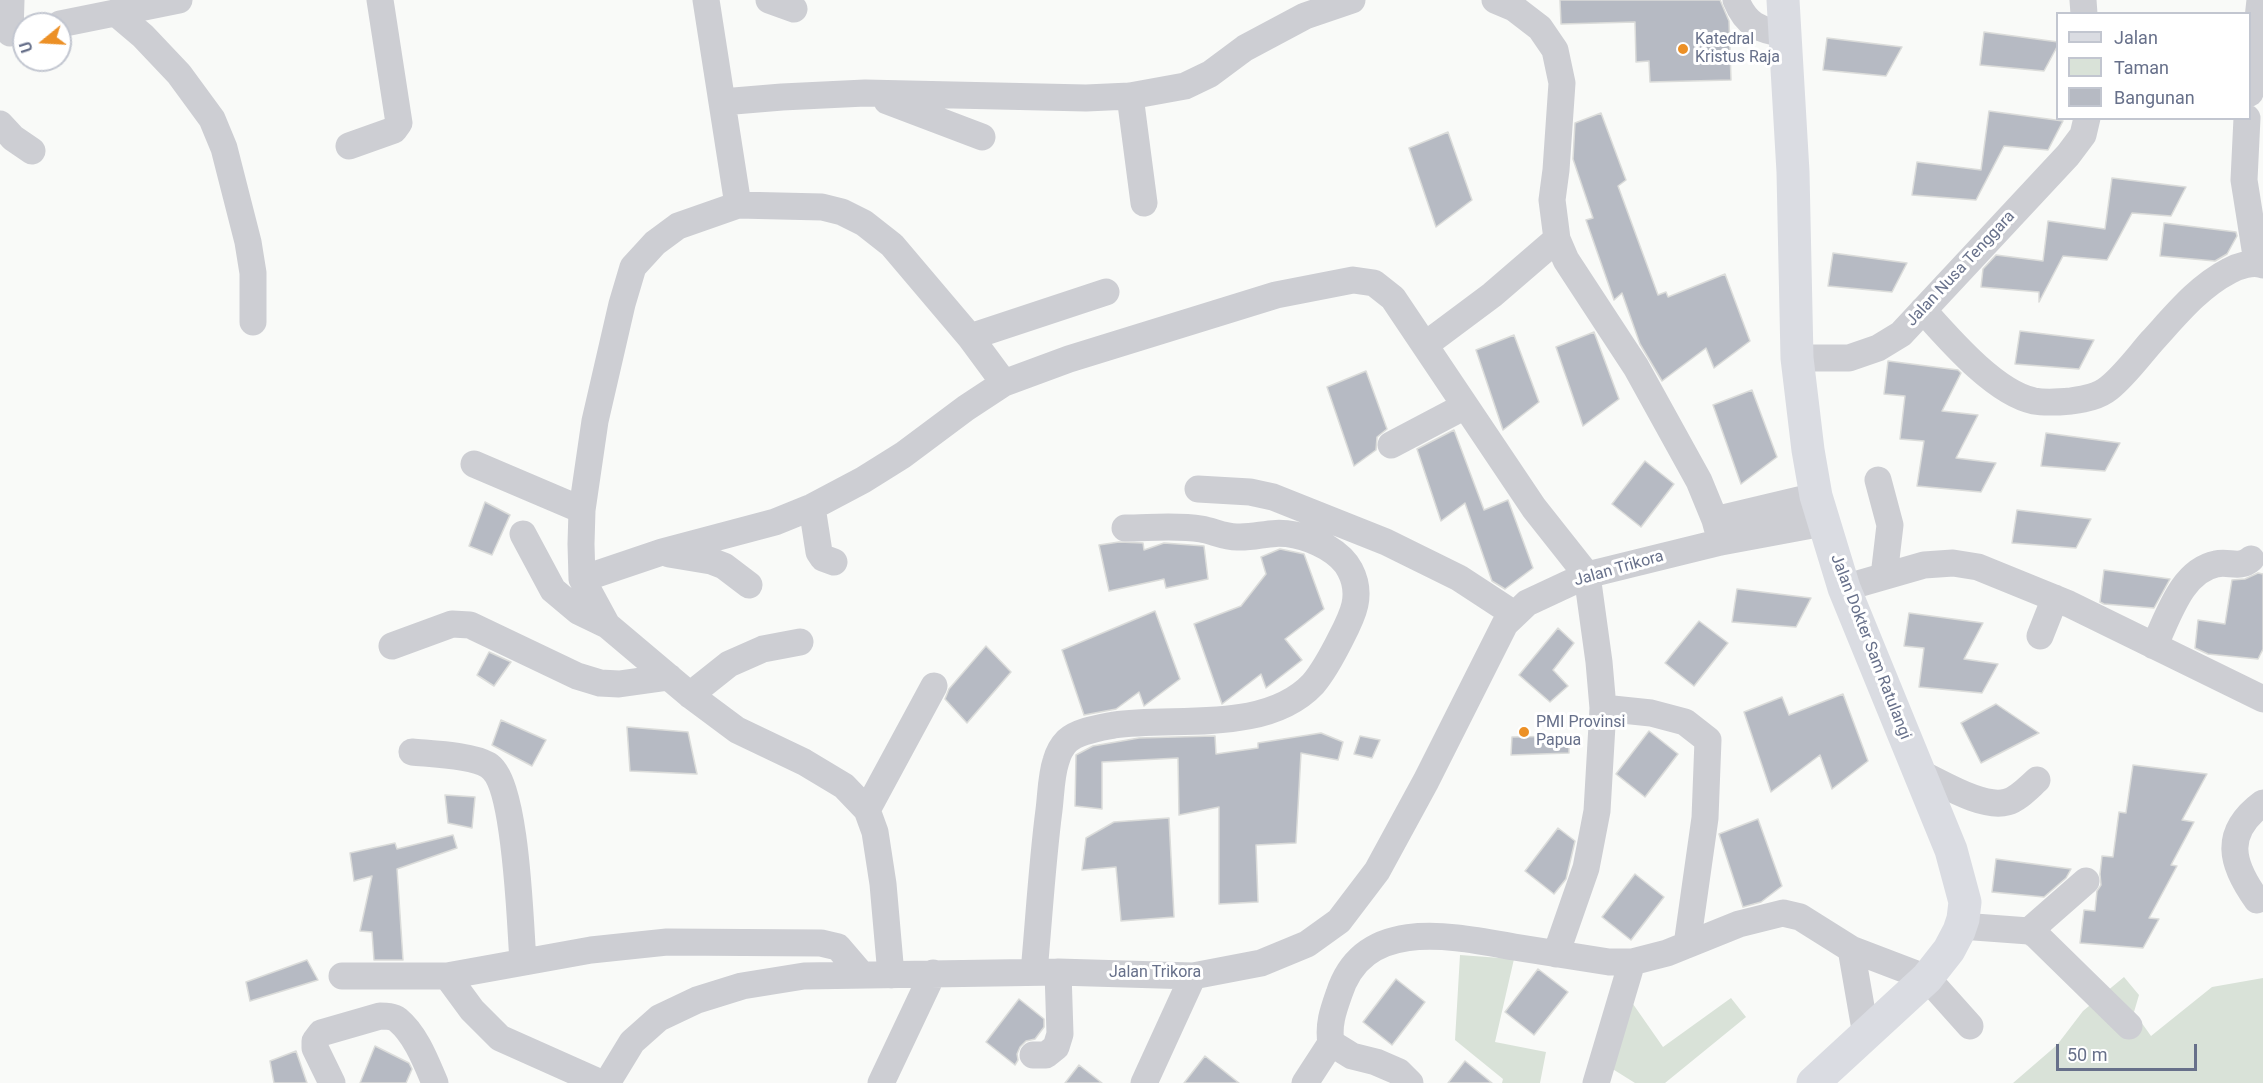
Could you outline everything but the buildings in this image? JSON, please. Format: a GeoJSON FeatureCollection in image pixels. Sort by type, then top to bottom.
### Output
{"type":"FeatureCollection","features":[{"type":"Feature","properties":{"kind":"main road","name":"Jalan Dokter Sam Ratulangi"},"geometry":{"type":"LineString","coordinates":[[1789,13],[1797,358],[1808,450],[1819,509],[1844,588],[1951,850],[1965,902],[1961,926],[1949,950],[1927,978],[1814,1083]]}},
{"type":"Feature","properties":{"kind":"street"},"geometry":{"type":"LineString","coordinates":[[11,0],[11,33]]}},
{"type":"Feature","properties":{"kind":"street"},"geometry":{"type":"LineString","coordinates":[[72,22],[179,0]]}},
{"type":"Feature","properties":{"kind":"street"},"geometry":{"type":"LineString","coordinates":[[349,146],[394,130],[399,123],[380,0]]}},
{"type":"Feature","properties":{"kind":"street"},"geometry":{"type":"LineString","coordinates":[[706,0],[738,206]]}},
{"type":"Feature","properties":{"kind":"street"},"geometry":{"type":"LineString","coordinates":[[722,102],[865,93],[1086,98],[1130,96],[1185,86],[1209,74],[1245,48],[1287,25],[1305,16],[1352,0]]}},
{"type":"Feature","properties":{"kind":"street"},"geometry":{"type":"LineString","coordinates":[[1495,0],[1514,8],[1540,28],[1555,50],[1562,83],[1552,200],[1557,239],[1566,260],[1636,367],[1699,481],[1718,531]]}},
{"type":"Feature","properties":{"kind":"street"},"geometry":{"type":"LineString","coordinates":[[1737,0],[1742,14],[1752,23],[1767,31],[1789,13]]}},
{"type":"Feature","properties":{"kind":"street"},"geometry":{"type":"LineString","coordinates":[[2251,84],[2260,0]]}},
{"type":"Feature","properties":{"kind":"street"},"geometry":{"type":"LineString","coordinates":[[117,14],[143,36],[179,74],[212,119],[224,148],[248,242],[253,273],[253,322]]}},
{"type":"Feature","properties":{"kind":"street"},"geometry":{"type":"LineString","coordinates":[[865,93],[982,137]]}},
{"type":"Feature","properties":{"kind":"street"},"geometry":{"type":"LineString","coordinates":[[1130,96],[1144,203]]}},
{"type":"Feature","properties":{"kind":"street","name":"Jalan Nusa Tenggara"},"geometry":{"type":"LineString","coordinates":[[1797,358],[1849,358],[1878,348],[1901,333],[2068,154],[2083,135],[2087,120]]}},
{"type":"Feature","properties":{"kind":"street"},"geometry":{"type":"LineString","coordinates":[[1923,310],[1954,345],[1998,384],[2034,401],[2091,398],[2108,389],[2200,291],[2234,268],[2260,263],[2244,180],[2247,120]]}},
{"type":"Feature","properties":{"kind":"street"},"geometry":{"type":"LineString","coordinates":[[0,124],[13,138],[32,151]]}},
{"type":"Feature","properties":{"kind":"street"},"geometry":{"type":"LineString","coordinates":[[607,625],[582,579],[580,544],[582,510],[596,421],[622,304],[633,267],[655,243],[678,226],[738,206],[822,207],[842,212],[864,224],[892,246],[970,337],[1004,383]]}},
{"type":"Feature","properties":{"kind":"street"},"geometry":{"type":"LineString","coordinates":[[1425,345],[1492,295],[1557,239]]}},
{"type":"Feature","properties":{"kind":"street"},"geometry":{"type":"LineString","coordinates":[[582,579],[662,552],[775,522],[812,507],[873,474],[1004,383],[1069,359],[1276,295],[1353,280],[1374,283],[1393,298],[1534,508],[1587,575],[1603,708],[1597,811],[1587,868],[1556,954]]}},
{"type":"Feature","properties":{"kind":"street"},"geometry":{"type":"LineString","coordinates":[[970,337],[1106,292]]}},
{"type":"Feature","properties":{"kind":"street"},"geometry":{"type":"LineString","coordinates":[[1390,445],[1465,406]]}},
{"type":"Feature","properties":{"kind":"street"},"geometry":{"type":"LineString","coordinates":[[474,464],[582,510]]}},
{"type":"Feature","properties":{"kind":"street"},"geometry":{"type":"LineString","coordinates":[[1878,480],[1890,525],[1884,576]]}},
{"type":"Feature","properties":{"kind":"street"},"geometry":{"type":"LineString","coordinates":[[1198,489],[1250,492],[1273,496],[1386,542],[1459,578],[1514,614]]}},
{"type":"Feature","properties":{"kind":"street"},"geometry":{"type":"LineString","coordinates":[[812,507],[819,552],[823,558],[834,562]]}},
{"type":"Feature","properties":{"kind":"street","name":"Jalan Trikora"},"geometry":{"type":"LineString","coordinates":[[607,1083],[632,1042],[659,1018],[697,1000],[742,986],[804,976],[1046,972],[1193,976],[1261,963],[1307,944],[1339,921],[1377,871],[1426,781],[1489,653],[1505,624],[1514,614],[1527,603],[1587,575],[1718,531],[1819,509]]}},
{"type":"Feature","properties":{"kind":"street"},"geometry":{"type":"LineString","coordinates":[[1033,1055],[1046,1055],[1056,1047],[1060,1034],[1046,972],[1044,848],[1055,762],[1062,748],[1068,740],[1100,728],[1140,722],[1236,719],[1266,712],[1290,702],[1312,684],[1333,654],[1354,612],[1358,598],[1355,579],[1347,564],[1336,553],[1299,536],[1278,532],[1235,537],[1201,529],[1125,528]]}},
{"type":"Feature","properties":{"kind":"street"},"geometry":{"type":"LineString","coordinates":[[523,534],[553,590],[578,611],[607,625],[690,696],[737,730],[804,762],[844,786],[867,810],[875,832],[883,884],[891,975]]}},
{"type":"Feature","properties":{"kind":"street"},"geometry":{"type":"LineString","coordinates":[[662,552],[724,566],[749,585]]}},
{"type":"Feature","properties":{"kind":"street"},"geometry":{"type":"LineString","coordinates":[[2154,646],[2179,595],[2201,569],[2219,563],[2236,565],[2246,563],[2251,559]]}},
{"type":"Feature","properties":{"kind":"street"},"geometry":{"type":"LineString","coordinates":[[1844,588],[1924,565],[1953,563],[1978,567],[2055,598],[2263,699]]}},
{"type":"Feature","properties":{"kind":"street"},"geometry":{"type":"LineString","coordinates":[[2040,636],[2055,598]]}},
{"type":"Feature","properties":{"kind":"street"},"geometry":{"type":"LineString","coordinates":[[392,646],[452,624],[470,625],[578,676],[600,684],[619,684],[669,677]]}},
{"type":"Feature","properties":{"kind":"street"},"geometry":{"type":"LineString","coordinates":[[690,696],[729,664],[763,649],[800,642]]}},
{"type":"Feature","properties":{"kind":"street"},"geometry":{"type":"LineString","coordinates":[[867,810],[934,686]]}},
{"type":"Feature","properties":{"kind":"street"},"geometry":{"type":"LineString","coordinates":[[1603,708],[1651,713],[1685,722],[1708,740],[1705,818],[1687,945]]}},
{"type":"Feature","properties":{"kind":"street"},"geometry":{"type":"LineString","coordinates":[[412,752],[455,756],[488,765],[497,773],[511,814],[523,961]]}},
{"type":"Feature","properties":{"kind":"street"},"geometry":{"type":"LineString","coordinates":[[1920,773],[1978,800],[1997,804],[2014,799],[2037,780]]}},
{"type":"Feature","properties":{"kind":"street"},"geometry":{"type":"LineString","coordinates":[[2257,900],[2240,873],[2235,842],[2236,833],[2246,819],[2263,803]]}},
{"type":"Feature","properties":{"kind":"street"},"geometry":{"type":"LineString","coordinates":[[2029,931],[2086,881]]}},
{"type":"Feature","properties":{"kind":"street"},"geometry":{"type":"LineString","coordinates":[[1305,1083],[1331,1043],[1329,1028],[1347,971],[1369,950],[1391,941],[1428,935],[1464,938],[1609,962],[1632,962],[1667,953],[1739,924],[1783,913],[1800,917],[1851,949],[1927,978],[1970,1026]]}},
{"type":"Feature","properties":{"kind":"street"},"geometry":{"type":"LineString","coordinates":[[1961,926],[2029,931],[2060,956],[2129,1026]]}},
{"type":"Feature","properties":{"kind":"street"},"geometry":{"type":"LineString","coordinates":[[342,976],[447,976],[591,950],[667,942],[821,943],[838,947],[862,975]]}},
{"type":"Feature","properties":{"kind":"street"},"geometry":{"type":"LineString","coordinates":[[1851,949],[1866,1035]]}},
{"type":"Feature","properties":{"kind":"street"},"geometry":{"type":"LineString","coordinates":[[1596,1083],[1632,962]]}},
{"type":"Feature","properties":{"kind":"street"},"geometry":{"type":"LineString","coordinates":[[881,1083],[933,974]]}},
{"type":"Feature","properties":{"kind":"street"},"geometry":{"type":"LineString","coordinates":[[447,976],[472,1010],[500,1038],[601,1083]]}},
{"type":"Feature","properties":{"kind":"street"},"geometry":{"type":"LineString","coordinates":[[1144,1083],[1193,976]]}},
{"type":"Feature","properties":{"kind":"street"},"geometry":{"type":"LineString","coordinates":[[332,1083],[315,1048],[315,1041],[321,1033],[380,1016],[390,1016],[398,1020],[421,1050],[435,1083]]}},
{"type":"Feature","properties":{"kind":"street"},"geometry":{"type":"LineString","coordinates":[[1331,1043],[1352,1056],[1376,1062],[1399,1072],[1410,1083]]}},
{"type":"Feature","properties":{"kind":"green space"},"geometry":{"type":"Polygon","coordinates":[[[1460,955],[1514,959],[1495,1042],[1546,1052],[1540,1083],[1502,1083],[1503,1079],[1455,1040],[1460,955]]]}},
{"type":"Feature","properties":{"kind":"green space"},"geometry":{"type":"Polygon","coordinates":[[[2124,977],[2139,995],[2134,1012],[2151,1036],[2212,987],[2263,978],[2263,1083],[2013,1083],[2057,1045],[2083,1011],[2124,977]]]}},
{"type":"Feature","properties":{"kind":"green space"},"geometry":{"type":"Polygon","coordinates":[[[1731,998],[1746,1017],[1665,1083],[1635,1083],[1611,1068],[1633,1004],[1663,1047],[1731,998]]]}},
{"type":"Feature","properties":{"kind":"place","name":"Katedral Kristus Raja"},"geometry":{"type":"Point","coordinates":[1683,49]}},
{"type":"Feature","properties":{"kind":"place","name":"PMI Provinsi Papua"},"geometry":{"type":"Point","coordinates":[1524,732]}}]}
